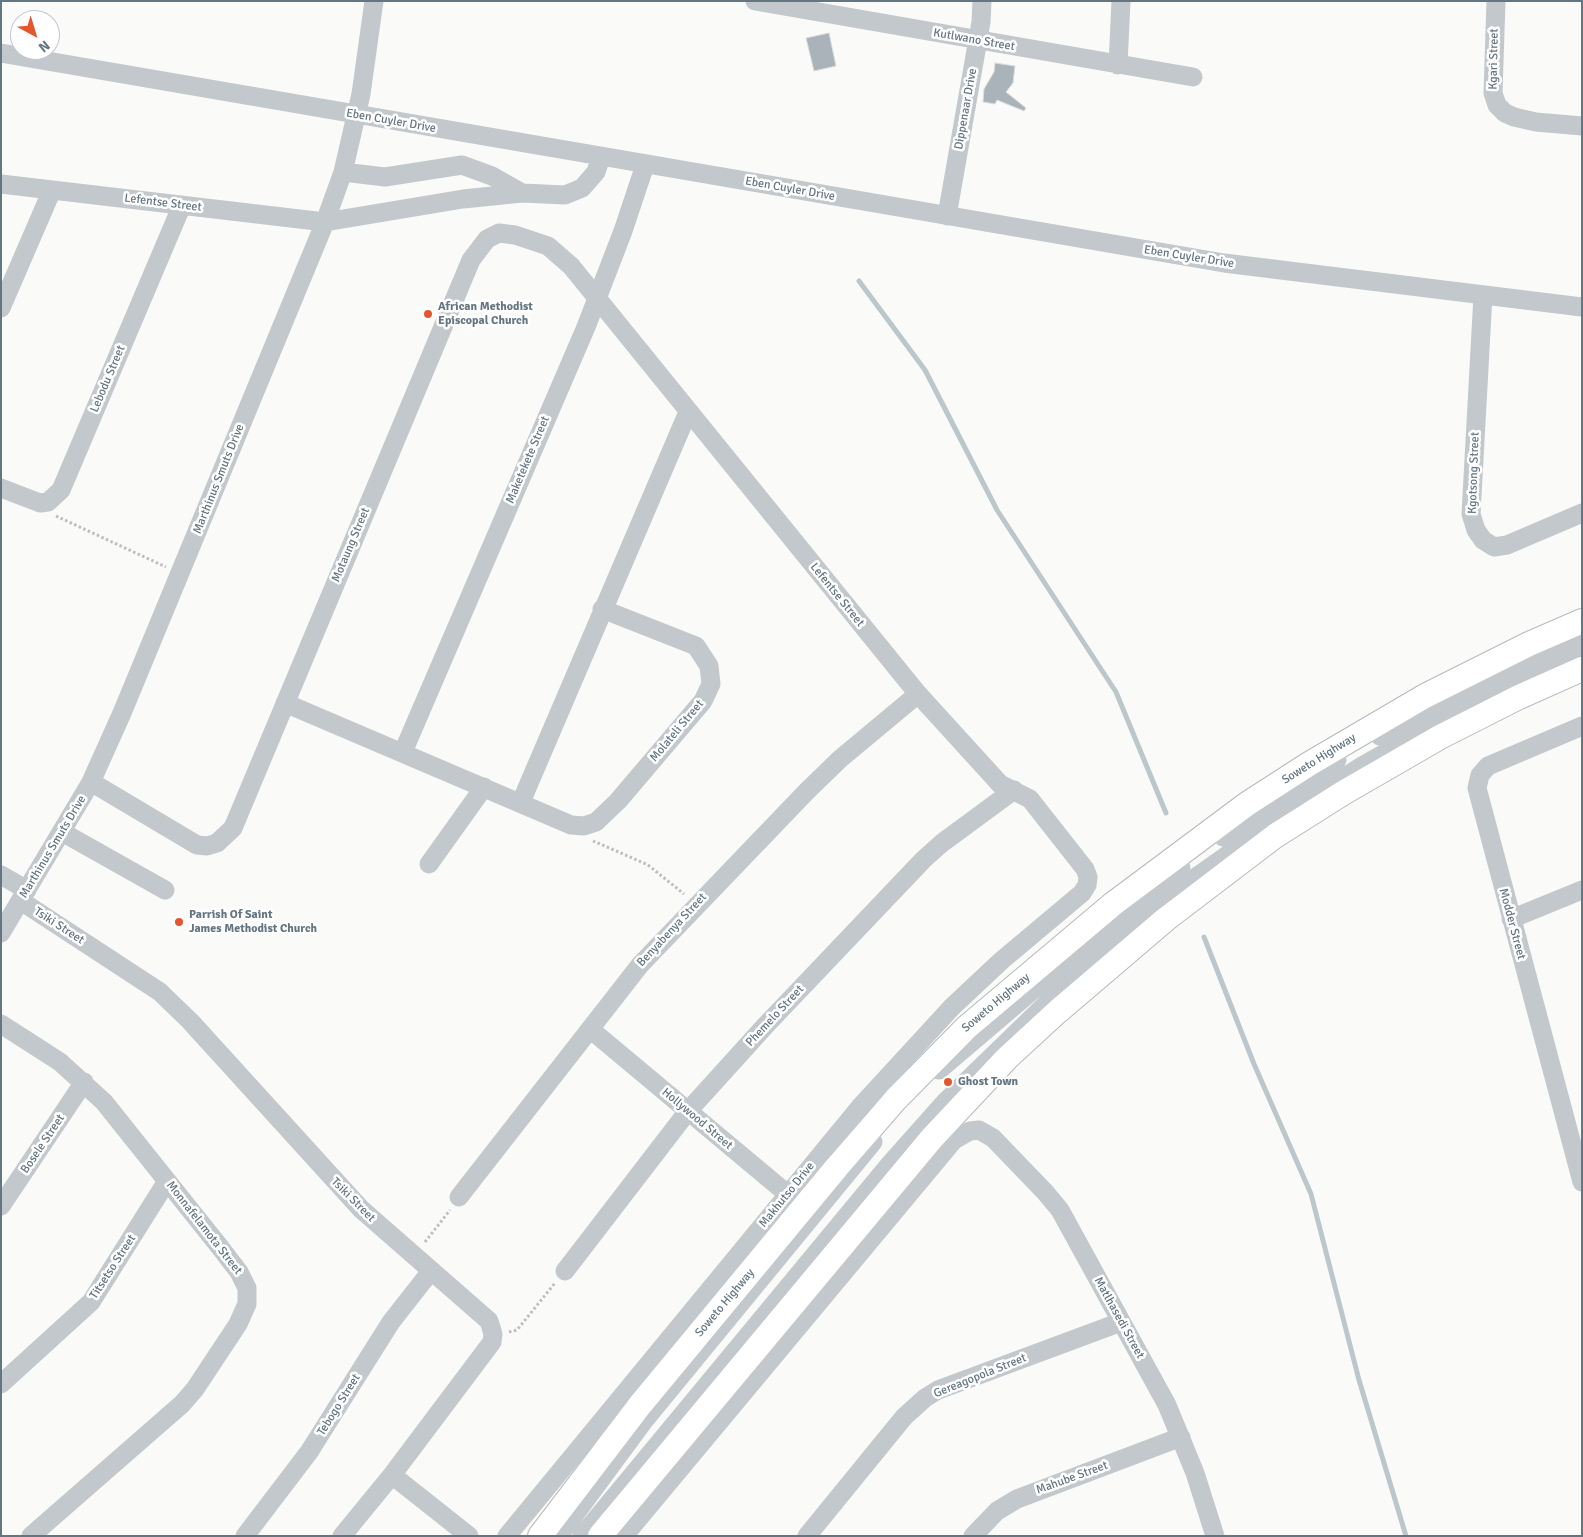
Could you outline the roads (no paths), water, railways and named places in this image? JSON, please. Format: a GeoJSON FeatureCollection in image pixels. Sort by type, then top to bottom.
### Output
{"type":"FeatureCollection","features":[{"type":"Feature","properties":{"kind":"main road","name":"Soweto Highway"},"geometry":{"type":"LineString","coordinates":[[540,1536],[796,1201],[967,1027],[1113,904],[1247,804],[1309,764],[1425,696],[1529,644],[1582,621]]}},
{"type":"Feature","properties":{"kind":"main road"},"geometry":{"type":"LineString","coordinates":[[600,1536],[932,1138],[1007,1058],[1057,1012],[1166,919],[1275,836],[1343,793],[1440,737],[1519,697],[1582,669]]}},
{"type":"Feature","properties":{"kind":"street","name":"Marthinus Smuts Drive"},"geometry":{"type":"LineString","coordinates":[[3,927],[24,896],[91,782],[180,573],[325,222],[343,172],[357,114],[374,1]]}},
{"type":"Feature","properties":{"kind":"street","name":"Kutlwano Street"},"geometry":{"type":"LineString","coordinates":[[755,1],[852,9],[978,42],[1193,77]]}},
{"type":"Feature","properties":{"kind":"street","name":"Dippenaar Drive"},"geometry":{"type":"LineString","coordinates":[[947,216],[978,42],[982,1]]}},
{"type":"Feature","properties":{"kind":"street"},"geometry":{"type":"LineString","coordinates":[[1118,65],[1121,1]]}},
{"type":"Feature","properties":{"kind":"street","name":"Kgari Street"},"geometry":{"type":"LineString","coordinates":[[1496,1],[1493,94],[1497,105],[1505,113],[1536,122],[1582,126]]}},
{"type":"Feature","properties":{"kind":"street","name":"Eben Cuyler Drive"},"geometry":{"type":"LineString","coordinates":[[1,53],[1224,263],[1582,307]]}},
{"type":"Feature","properties":{"kind":"street","name":"Lefentse Street"},"geometry":{"type":"LineString","coordinates":[[1,184],[325,222],[453,201],[522,193],[564,195],[582,188],[596,172],[601,157]]}},
{"type":"Feature","properties":{"kind":"street"},"geometry":{"type":"LineString","coordinates":[[343,172],[385,177],[462,165],[492,176],[522,193]]}},
{"type":"Feature","properties":{"kind":"street","name":"Maketekete Street"},"geometry":{"type":"LineString","coordinates":[[403,752],[597,298],[645,165]]}},
{"type":"Feature","properties":{"kind":"street"},"geometry":{"type":"LineString","coordinates":[[1,308],[52,190]]}},
{"type":"Feature","properties":{"kind":"street","name":"Lebodu Street"},"geometry":{"type":"LineString","coordinates":[[1,488],[28,499],[48,502],[61,490],[182,205]]}},
{"type":"Feature","properties":{"kind":"street","name":"Motaung Street"},"geometry":{"type":"LineString","coordinates":[[91,782],[197,845],[207,846],[217,843],[225,836],[237,820],[479,247],[486,238],[500,233],[540,242],[560,255],[597,298]]}},
{"type":"Feature","properties":{"kind":"street","name":"Kgotsong Street"},"geometry":{"type":"LineString","coordinates":[[1483,295],[1471,514],[1476,530],[1483,540],[1494,547],[1507,545],[1582,514]]}},
{"type":"Feature","properties":{"kind":"street","name":"Lefentse Street"},"geometry":{"type":"LineString","coordinates":[[597,298],[918,694],[1000,784],[1025,794],[1081,861],[1088,877]]}},
{"type":"Feature","properties":{"kind":"street"},"geometry":{"type":"LineString","coordinates":[[285,703],[521,802],[602,609],[688,412]]}},
{"type":"Feature","properties":{"kind":"street","name":"Molateli Street"},"geometry":{"type":"LineString","coordinates":[[521,802],[571,825],[584,826],[596,822],[618,801],[703,701],[711,684],[709,666],[696,646],[602,609]]}},
{"type":"Feature","properties":{"kind":"street","name":"Soweto Highway"},"geometry":{"type":"LineString","coordinates":[[559,1536],[649,1414],[877,1137],[949,1060],[1160,884],[1241,823],[1334,762],[1455,694],[1582,634]]}},
{"type":"Feature","properties":{"kind":"street"},"geometry":{"type":"LineString","coordinates":[[582,1536],[895,1158],[945,1102],[1080,971],[1199,876],[1280,818],[1362,766],[1447,718],[1582,652]]}},
{"type":"Feature","properties":{"kind":"street","name":"Benyabenya Street"},"geometry":{"type":"LineString","coordinates":[[459,1197],[640,965],[696,904],[834,765],[918,694]]}},
{"type":"Feature","properties":{"kind":"street","name":"Modder Street"},"geometry":{"type":"LineString","coordinates":[[1582,726],[1488,766],[1480,776],[1477,788],[1582,1182]]}},
{"type":"Feature","properties":{"kind":"street"},"geometry":{"type":"LineString","coordinates":[[429,864],[484,787]]}},
{"type":"Feature","properties":{"kind":"street","name":"Phemelo Street"},"geometry":{"type":"LineString","coordinates":[[565,1271],[688,1111],[764,1026],[924,858],[1014,790]]}},
{"type":"Feature","properties":{"kind":"street"},"geometry":{"type":"LineString","coordinates":[[62,832],[165,890]]}},
{"type":"Feature","properties":{"kind":"street","name":"Tsiki Street"},"geometry":{"type":"LineString","coordinates":[[1,875],[24,896],[160,992],[190,1021],[336,1183],[414,1257],[489,1321],[493,1338],[492,1342],[392,1476]]}},
{"type":"Feature","properties":{"kind":"street","name":"Makhutso Drive"},"geometry":{"type":"LineString","coordinates":[[507,1536],[796,1201],[860,1107],[952,1007],[1001,961],[1082,893],[1087,885],[1088,877]]}},
{"type":"Feature","properties":{"kind":"street"},"geometry":{"type":"LineString","coordinates":[[1511,919],[1582,890]]}},
{"type":"Feature","properties":{"kind":"street","name":"Monnafelamota Street"},"geometry":{"type":"LineString","coordinates":[[1,1024],[60,1062],[104,1102],[239,1272],[247,1288],[247,1304],[238,1324],[207,1374],[182,1404],[31,1536]]}},
{"type":"Feature","properties":{"kind":"street","name":"Hollywood Street"},"geometry":{"type":"LineString","coordinates":[[590,1029],[796,1201]]}},
{"type":"Feature","properties":{"kind":"street","name":"Bosele Street"},"geometry":{"type":"LineString","coordinates":[[1,1206],[84,1082]]}},
{"type":"Feature","properties":{"kind":"street","name":"Matlhasedi Street"},"geometry":{"type":"LineString","coordinates":[[624,1536],[954,1140],[970,1131],[979,1130],[993,1138],[1054,1202],[1167,1405],[1196,1473],[1215,1536]]}},
{"type":"Feature","properties":{"kind":"street","name":"Titsetso Street"},"geometry":{"type":"LineString","coordinates":[[1,1384],[91,1302],[167,1181]]}},
{"type":"Feature","properties":{"kind":"street","name":"Tebogo Street"},"geometry":{"type":"LineString","coordinates":[[245,1536],[309,1452],[391,1322],[431,1271]]}},
{"type":"Feature","properties":{"kind":"street","name":"Gereagopola Street"},"geometry":{"type":"LineString","coordinates":[[807,1536],[904,1417],[925,1398],[938,1390],[1121,1322]]}},
{"type":"Feature","properties":{"kind":"street","name":"Mahube Street"},"geometry":{"type":"LineString","coordinates":[[973,1536],[996,1512],[1017,1499],[1182,1437]]}},
{"type":"Feature","properties":{"kind":"street"},"geometry":{"type":"LineString","coordinates":[[342,1536],[392,1476],[469,1536]]}},
{"type":"Feature","properties":{"kind":"waterway"},"geometry":{"type":"LineString","coordinates":[[859,281],[925,370],[997,510],[1116,692],[1166,813]]}},
{"type":"Feature","properties":{"kind":"waterway"},"geometry":{"type":"LineString","coordinates":[[1204,937],[1254,1064],[1311,1194],[1359,1380],[1406,1536]]}},
{"type":"Feature","properties":{"kind":"place","name":"African Methodist Episcopal Church"},"geometry":{"type":"Point","coordinates":[428,314]}},
{"type":"Feature","properties":{"kind":"place","name":"Parrish Of Saint James Methodist Church"},"geometry":{"type":"Point","coordinates":[179,922]}},
{"type":"Feature","properties":{"kind":"place","name":"Ghost Town"},"geometry":{"type":"Point","coordinates":[948,1082]}}]}
